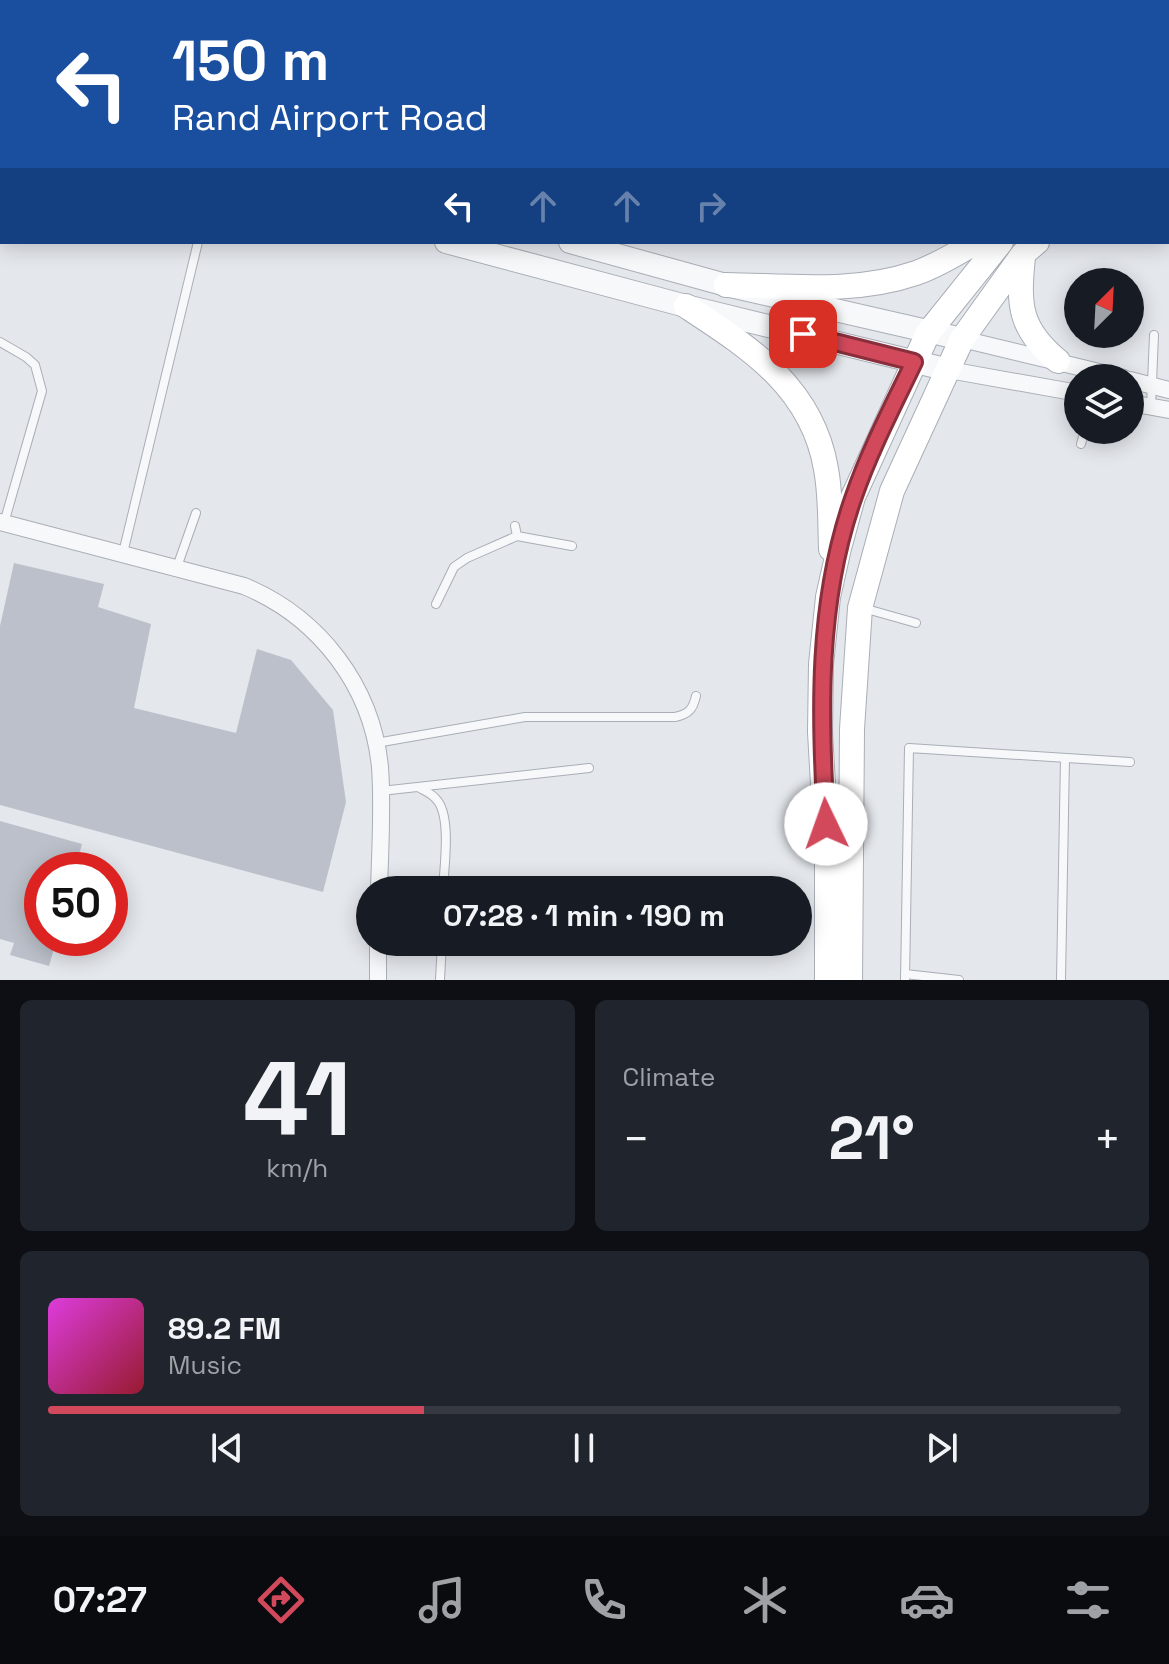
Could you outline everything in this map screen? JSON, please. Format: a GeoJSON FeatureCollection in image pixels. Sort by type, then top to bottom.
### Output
{"type":"FeatureCollection","features":[{"type":"Feature","properties":{"kind":"main road"},"geometry":{"type":"LineString","coordinates":[[726,285],[855,287],[917,273],[972,244]]}},
{"type":"Feature","properties":{"kind":"main road"},"geometry":{"type":"LineString","coordinates":[[827,980],[827,854],[820,732],[823,631],[832,579],[853,497],[928,333],[999,244]]}},
{"type":"Feature","properties":{"kind":"main road"},"geometry":{"type":"LineString","coordinates":[[850,980],[852,729],[860,608],[892,491],[962,339],[1030,248]]}},
{"type":"Feature","properties":{"kind":"main road"},"geometry":{"type":"LineString","coordinates":[[1030,248],[1020,285],[1024,321],[1038,343],[1058,361]]}},
{"type":"Feature","properties":{"kind":"main road"},"geometry":{"type":"LineString","coordinates":[[686,306],[754,354],[784,381],[804,405],[816,431],[826,469],[832,579]]}},
{"type":"Feature","properties":{"kind":"street"},"geometry":{"type":"LineString","coordinates":[[454,244],[914,362],[1064,391]]}},
{"type":"Feature","properties":{"kind":"street"},"geometry":{"type":"LineString","coordinates":[[577,244],[726,285],[1067,364]]}},
{"type":"Feature","properties":{"kind":"street"},"geometry":{"type":"LineString","coordinates":[[1144,383],[1169,390]]}},
{"type":"Feature","properties":{"kind":"street"},"geometry":{"type":"LineString","coordinates":[[1144,406],[1169,410]]}},
{"type":"Feature","properties":{"kind":"street"},"geometry":{"type":"LineString","coordinates":[[2,523],[177,567],[265,595],[289,609],[312,629],[361,692],[375,744],[381,791],[379,876]]}},
{"type":"Feature","properties":{"kind":"street"},"geometry":{"type":"LineString","coordinates":[[378,956],[378,980]]}},
{"type":"Feature","properties":{"kind":"lane"},"geometry":{"type":"LineString","coordinates":[[123,553],[198,244]]}},
{"type":"Feature","properties":{"kind":"lane"},"geometry":{"type":"LineString","coordinates":[[1151,407],[1154,335]]}},
{"type":"Feature","properties":{"kind":"lane"},"geometry":{"type":"LineString","coordinates":[[0,342],[35,365],[42,391],[2,523]]}},
{"type":"Feature","properties":{"kind":"lane"},"geometry":{"type":"LineString","coordinates":[[177,567],[196,513]]}},
{"type":"Feature","properties":{"kind":"lane"},"geometry":{"type":"LineString","coordinates":[[436,604],[454,567],[516,531],[572,546]]}},
{"type":"Feature","properties":{"kind":"lane"},"geometry":{"type":"LineString","coordinates":[[860,608],[916,623]]}},
{"type":"Feature","properties":{"kind":"lane"},"geometry":{"type":"LineString","coordinates":[[375,744],[525,717],[675,717],[686,715],[693,707],[696,696]]}},
{"type":"Feature","properties":{"kind":"lane"},"geometry":{"type":"LineString","coordinates":[[959,980],[905,977],[909,748],[1130,762]]}},
{"type":"Feature","properties":{"kind":"lane"},"geometry":{"type":"LineString","coordinates":[[1061,980],[1065,758]]}},
{"type":"Feature","properties":{"kind":"lane"},"geometry":{"type":"LineString","coordinates":[[381,791],[589,768]]}},
{"type":"Feature","properties":{"kind":"lane"},"geometry":{"type":"LineString","coordinates":[[419,787],[436,799],[443,809],[443,876]]}},
{"type":"Feature","properties":{"kind":"lane"},"geometry":{"type":"LineString","coordinates":[[440,980],[441,956]]}},
{"type":"Feature","properties":{"kind":"building"},"geometry":{"type":"Polygon","coordinates":[[[14,563],[104,584],[98,607],[151,624],[134,708],[236,733],[257,649],[291,660],[333,710],[346,802],[323,892],[0,805],[0,626],[14,563]]]}},
{"type":"Feature","properties":{"kind":"building"},"geometry":{"type":"Polygon","coordinates":[[[0,821],[82,844],[80,852],[24,852],[24,956],[52,956],[49,966],[10,955],[14,943],[0,939],[0,821]]]}},
{"type":"Feature","properties":{"kind":"route"},"geometry":{"type":"LineString","coordinates":[[803,334],[914,362],[853,497],[828,597],[821,664],[820,732],[826,824]]}}]}
